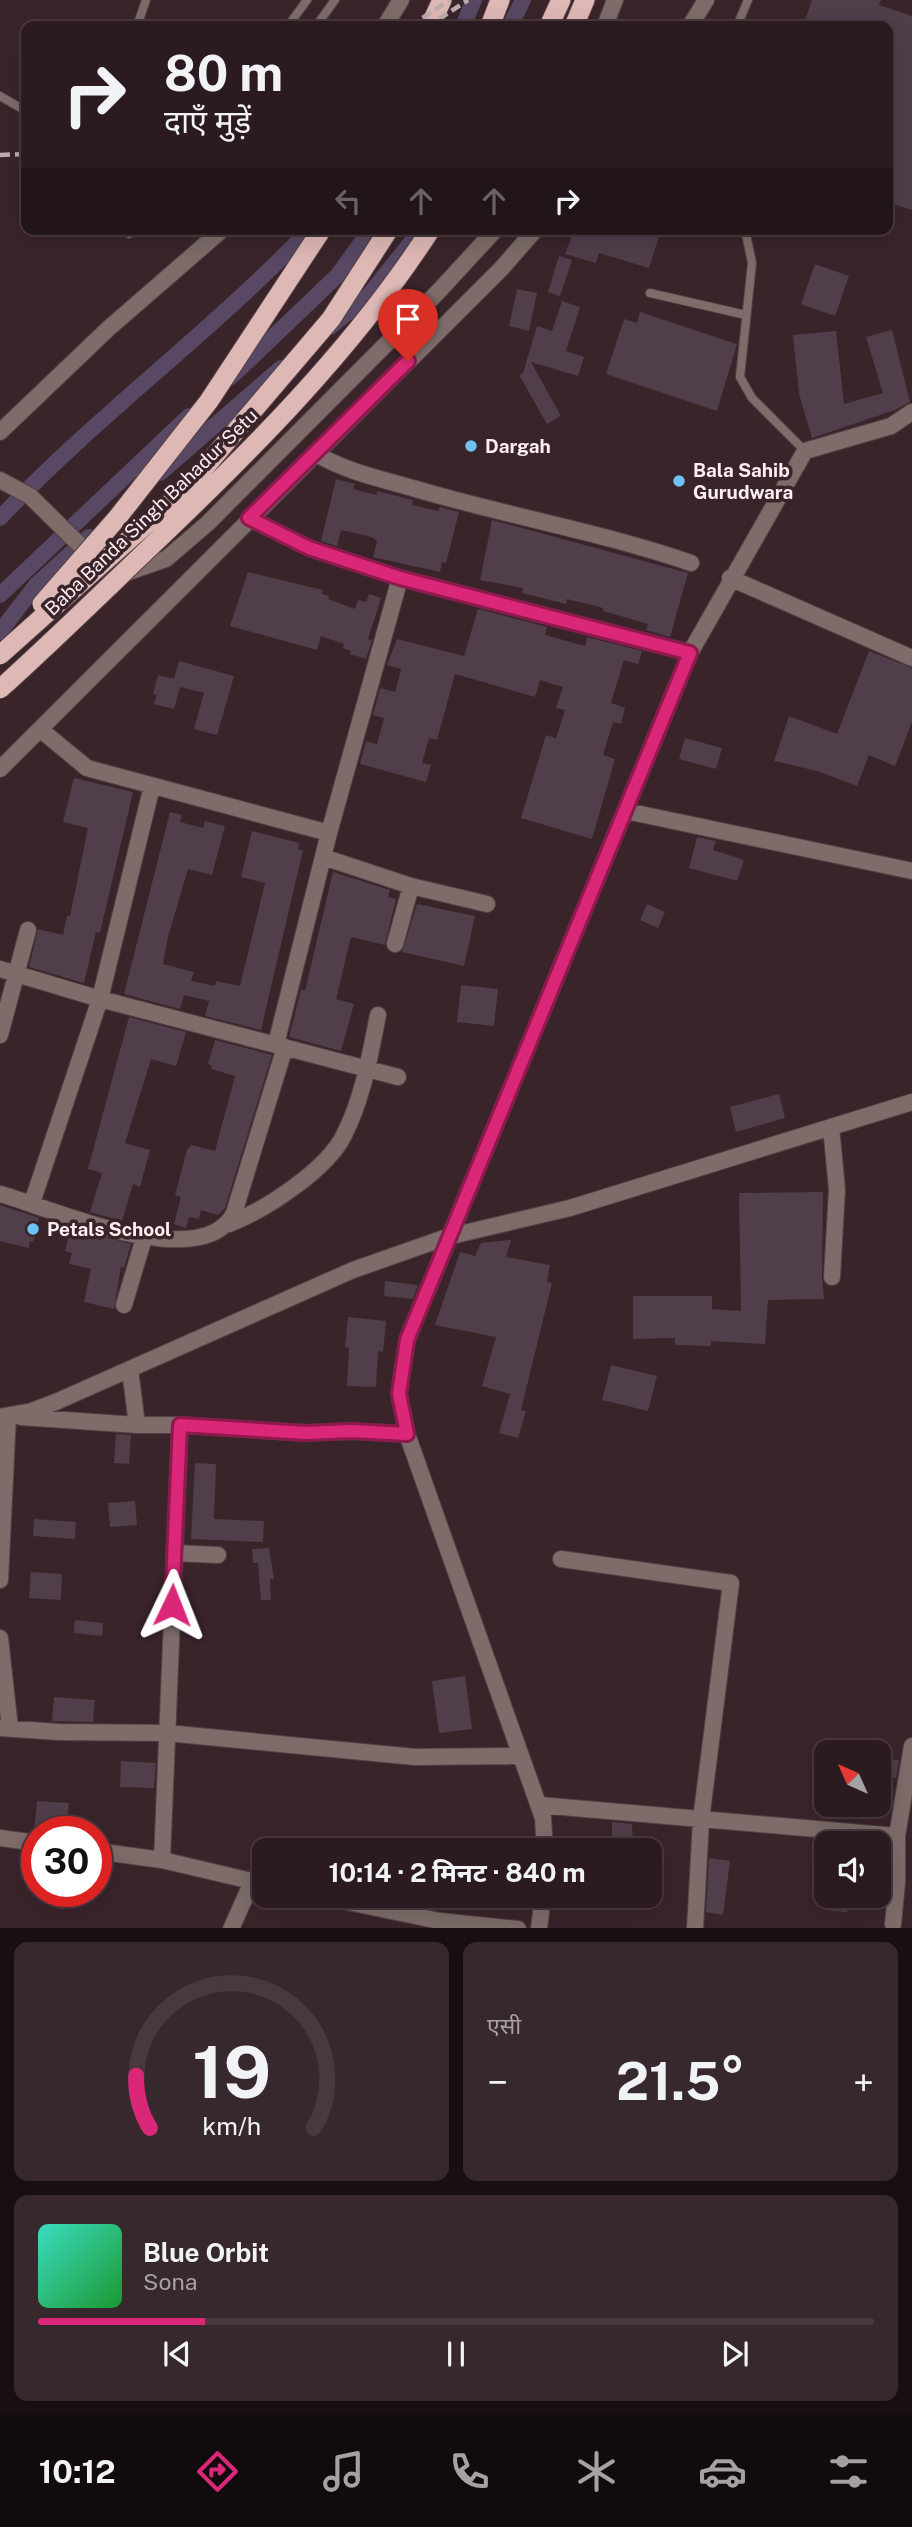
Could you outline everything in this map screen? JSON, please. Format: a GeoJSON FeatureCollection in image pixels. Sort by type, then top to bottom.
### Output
{"type":"FeatureCollection","features":[{"type":"Feature","properties":{"kind":"highway"},"geometry":{"type":"LineString","coordinates":[[433,21],[442,0]]}},
{"type":"Feature","properties":{"kind":"highway"},"geometry":{"type":"LineString","coordinates":[[492,21],[500,0]]}},
{"type":"Feature","properties":{"kind":"highway"},"geometry":{"type":"LineString","coordinates":[[551,21],[561,0]]}},
{"type":"Feature","properties":{"kind":"highway"},"geometry":{"type":"LineString","coordinates":[[576,21],[585,0]]}},
{"type":"Feature","properties":{"kind":"highway"},"geometry":{"type":"LineString","coordinates":[[0,654],[118,517],[209,401],[318,235]]}},
{"type":"Feature","properties":{"kind":"highway","name":"Baba Banda Singh Bahadur Setu"},"geometry":{"type":"LineString","coordinates":[[0,654],[197,478],[331,319],[385,235]]}},
{"type":"Feature","properties":{"kind":"highway","name":"Baba Banda Singh Bahadur Setu"},"geometry":{"type":"LineString","coordinates":[[0,690],[248,453],[354,333],[427,235]]}},
{"type":"Feature","properties":{"kind":"highway"},"geometry":{"type":"LineString","coordinates":[[405,268],[434,235]]}},
{"type":"Feature","properties":{"kind":"street"},"geometry":{"type":"LineString","coordinates":[[388,21],[401,0]]}},
{"type":"Feature","properties":{"kind":"street"},"geometry":{"type":"LineString","coordinates":[[608,21],[615,0]]}},
{"type":"Feature","properties":{"kind":"street"},"geometry":{"type":"LineString","coordinates":[[694,21],[706,0]]}},
{"type":"Feature","properties":{"kind":"street"},"geometry":{"type":"LineString","coordinates":[[0,432],[109,328],[216,235]]}},
{"type":"Feature","properties":{"kind":"street"},"geometry":{"type":"LineString","coordinates":[[0,480],[30,496],[112,578],[166,559],[208,523],[298,434],[490,235]]}},
{"type":"Feature","properties":{"kind":"street"},"geometry":{"type":"LineString","coordinates":[[0,769],[501,269],[531,235]]}},
{"type":"Feature","properties":{"kind":"street"},"geometry":{"type":"LineString","coordinates":[[544,1838],[543,1818],[407,1434],[399,1394],[407,1340],[447,1237],[503,1111],[690,653],[730,579],[805,451],[891,426],[912,412]]}},
{"type":"Feature","properties":{"kind":"street"},"geometry":{"type":"LineString","coordinates":[[316,453],[344,468],[456,501],[592,532],[691,563]]}},
{"type":"Feature","properties":{"kind":"street"},"geometry":{"type":"LineString","coordinates":[[249,518],[309,548],[400,578],[690,653]]}},
{"type":"Feature","properties":{"kind":"street"},"geometry":{"type":"LineString","coordinates":[[166,559],[190,579]]}},
{"type":"Feature","properties":{"kind":"street"},"geometry":{"type":"LineString","coordinates":[[229,1224],[281,1046],[323,858],[400,578]]}},
{"type":"Feature","properties":{"kind":"street"},"geometry":{"type":"LineString","coordinates":[[730,579],[912,659]]}},
{"type":"Feature","properties":{"kind":"street"},"geometry":{"type":"LineString","coordinates":[[40,730],[87,768],[330,833]]}},
{"type":"Feature","properties":{"kind":"street"},"geometry":{"type":"LineString","coordinates":[[32,1203],[100,999],[152,786]]}},
{"type":"Feature","properties":{"kind":"street"},"geometry":{"type":"LineString","coordinates":[[626,811],[912,871]]}},
{"type":"Feature","properties":{"kind":"street"},"geometry":{"type":"LineString","coordinates":[[323,858],[411,886],[487,904]]}},
{"type":"Feature","properties":{"kind":"street"},"geometry":{"type":"LineString","coordinates":[[395,944],[411,886]]}},
{"type":"Feature","properties":{"kind":"street"},"geometry":{"type":"LineString","coordinates":[[0,1035],[8,971],[28,930]]}},
{"type":"Feature","properties":{"kind":"street"},"geometry":{"type":"LineString","coordinates":[[8,971],[100,999],[398,1077]]}},
{"type":"Feature","properties":{"kind":"street"},"geometry":{"type":"LineString","coordinates":[[0,1194],[144,1238],[202,1238],[277,1200],[334,1149],[351,1121],[368,1068],[378,1015]]}},
{"type":"Feature","properties":{"kind":"street"},"geometry":{"type":"LineString","coordinates":[[4,1416],[58,1401],[353,1270],[447,1237],[570,1208],[912,1102]]}},
{"type":"Feature","properties":{"kind":"street"},"geometry":{"type":"LineString","coordinates":[[831,1127],[837,1189],[832,1277]]}},
{"type":"Feature","properties":{"kind":"street"},"geometry":{"type":"LineString","coordinates":[[124,1305],[144,1238]]}},
{"type":"Feature","properties":{"kind":"street"},"geometry":{"type":"LineString","coordinates":[[130,1369],[136,1425]]}},
{"type":"Feature","properties":{"kind":"street"},"geometry":{"type":"LineString","coordinates":[[4,1416],[306,1433],[351,1431],[407,1434]]}},
{"type":"Feature","properties":{"kind":"street"},"geometry":{"type":"LineString","coordinates":[[0,1580],[4,1416]]}},
{"type":"Feature","properties":{"kind":"street"},"geometry":{"type":"LineString","coordinates":[[162,1860],[180,1425]]}},
{"type":"Feature","properties":{"kind":"street"},"geometry":{"type":"LineString","coordinates":[[174,1553],[218,1555]]}},
{"type":"Feature","properties":{"kind":"street"},"geometry":{"type":"LineString","coordinates":[[561,1559],[731,1583],[701,1820],[695,1928]]}},
{"type":"Feature","properties":{"kind":"street"},"geometry":{"type":"LineString","coordinates":[[0,1637],[5,1728],[59,1732],[167,1733],[415,1758],[521,1756]]}},
{"type":"Feature","properties":{"kind":"street"},"geometry":{"type":"LineString","coordinates":[[893,1924],[904,1884],[897,1836],[912,1746]]}},
{"type":"Feature","properties":{"kind":"street"},"geometry":{"type":"LineString","coordinates":[[538,1805],[897,1836]]}},
{"type":"Feature","properties":{"kind":"street"},"geometry":{"type":"LineString","coordinates":[[0,1838],[21,1841]]}},
{"type":"Feature","properties":{"kind":"street"},"geometry":{"type":"LineString","coordinates":[[112,1853],[162,1860],[252,1882]]}},
{"type":"Feature","properties":{"kind":"street"},"geometry":{"type":"LineString","coordinates":[[231,1928],[252,1893]]}},
{"type":"Feature","properties":{"kind":"street"},"geometry":{"type":"LineString","coordinates":[[377,1908],[440,1921],[518,1928]]}},
{"type":"Feature","properties":{"kind":"street"},"geometry":{"type":"LineString","coordinates":[[539,1928],[541,1908]]}},
{"type":"Feature","properties":{"kind":"lane"},"geometry":{"type":"LineString","coordinates":[[139,21],[146,0]]}},
{"type":"Feature","properties":{"kind":"lane"},"geometry":{"type":"LineString","coordinates":[[292,21],[307,0]]}},
{"type":"Feature","properties":{"kind":"lane"},"geometry":{"type":"LineString","coordinates":[[320,21],[335,0]]}},
{"type":"Feature","properties":{"kind":"lane"},"geometry":{"type":"LineString","coordinates":[[739,21],[748,0]]}},
{"type":"Feature","properties":{"kind":"lane"},"geometry":{"type":"LineString","coordinates":[[0,96],[21,108]]}},
{"type":"Feature","properties":{"kind":"lane"},"geometry":{"type":"LineString","coordinates":[[746,235],[752,263],[740,377],[752,398],[805,451]]}},
{"type":"Feature","properties":{"kind":"lane"},"geometry":{"type":"LineString","coordinates":[[650,293],[747,316]]}},
{"type":"Feature","properties":{"kind":"building"},"geometry":{"type":"Polygon","coordinates":[[[812,0],[881,0],[879,5],[912,16],[912,210],[893,204],[893,21],[805,21],[812,0]]]}},
{"type":"Feature","properties":{"kind":"building"},"geometry":{"type":"Polygon","coordinates":[[[573,235],[659,236],[649,268],[599,253],[596,263],[565,254],[573,235]]]}},
{"type":"Feature","properties":{"kind":"building"},"geometry":{"type":"Polygon","coordinates":[[[559,256],[572,260],[560,296],[548,292],[559,256]]]}},
{"type":"Feature","properties":{"kind":"building"},"geometry":{"type":"Polygon","coordinates":[[[815,264],[849,276],[835,316],[801,304],[815,264]]]}},
{"type":"Feature","properties":{"kind":"building"},"geometry":{"type":"Polygon","coordinates":[[[517,289],[537,293],[529,331],[509,326],[517,289]]]}},
{"type":"Feature","properties":{"kind":"building"},"geometry":{"type":"Polygon","coordinates":[[[562,301],[580,307],[566,351],[584,357],[578,376],[531,362],[561,416],[547,424],[519,375],[523,373],[537,326],[552,331],[562,301]]]}},
{"type":"Feature","properties":{"kind":"building"},"geometry":{"type":"Polygon","coordinates":[[[640,312],[737,344],[717,411],[606,374],[624,319],[637,323],[640,312]]]}},
{"type":"Feature","properties":{"kind":"building"},"geometry":{"type":"Polygon","coordinates":[[[892,330],[910,402],[895,410],[812,438],[799,394],[793,335],[836,331],[844,404],[883,393],[866,337],[892,330]]]}},
{"type":"Feature","properties":{"kind":"building"},"geometry":{"type":"Polygon","coordinates":[[[336,479],[355,484],[353,489],[377,495],[377,491],[413,500],[412,505],[438,511],[440,507],[459,512],[446,563],[442,562],[440,572],[373,557],[377,541],[372,537],[341,530],[337,546],[321,541],[336,479]]]}},
{"type":"Feature","properties":{"kind":"building"},"geometry":{"type":"Polygon","coordinates":[[[492,520],[688,573],[670,637],[646,630],[648,624],[603,611],[603,608],[567,599],[566,604],[522,593],[523,588],[480,580],[492,520]]]}},
{"type":"Feature","properties":{"kind":"building"},"geometry":{"type":"Polygon","coordinates":[[[248,572],[323,590],[322,594],[329,596],[328,599],[355,609],[358,600],[366,602],[369,594],[381,598],[368,639],[372,640],[366,659],[350,654],[351,651],[343,648],[344,644],[321,636],[317,650],[230,626],[248,572]]]}},
{"type":"Feature","properties":{"kind":"building"},"geometry":{"type":"Polygon","coordinates":[[[478,609],[547,627],[545,635],[585,646],[587,637],[642,651],[638,664],[624,660],[611,703],[625,708],[621,724],[613,722],[603,755],[615,759],[592,839],[521,818],[546,735],[556,738],[565,710],[556,708],[563,687],[540,680],[535,697],[455,674],[437,740],[429,738],[422,763],[431,765],[426,782],[360,764],[366,741],[377,744],[384,718],[373,715],[380,688],[395,692],[401,669],[387,665],[397,639],[464,656],[478,609]]]}},
{"type":"Feature","properties":{"kind":"building"},"geometry":{"type":"Polygon","coordinates":[[[869,651],[912,668],[912,722],[895,766],[869,755],[857,786],[817,771],[774,761],[789,716],[837,734],[869,651]]]}},
{"type":"Feature","properties":{"kind":"building"},"geometry":{"type":"Polygon","coordinates":[[[179,661],[234,676],[217,735],[194,729],[204,693],[180,687],[174,709],[154,704],[157,695],[153,694],[158,675],[174,679],[179,661]]]}},
{"type":"Feature","properties":{"kind":"building"},"geometry":{"type":"Polygon","coordinates":[[[685,738],[722,748],[716,769],[679,759],[685,738]]]}},
{"type":"Feature","properties":{"kind":"building"},"geometry":{"type":"Polygon","coordinates":[[[74,778],[133,792],[100,933],[96,932],[84,983],[29,967],[38,929],[63,935],[67,916],[70,916],[88,828],[63,822],[74,778]]]}},
{"type":"Feature","properties":{"kind":"building"},"geometry":{"type":"Polygon","coordinates":[[[170,812],[182,815],[180,822],[203,828],[205,821],[225,826],[212,875],[188,869],[168,937],[163,964],[194,972],[191,981],[215,986],[216,981],[240,986],[265,883],[241,877],[252,831],[299,843],[298,849],[303,850],[261,1030],[205,1016],[209,1001],[184,995],[180,1009],[124,994],[170,812]]]}},
{"type":"Feature","properties":{"kind":"building"},"geometry":{"type":"Polygon","coordinates":[[[697,837],[716,841],[713,850],[744,860],[737,881],[689,868],[697,837]]]}},
{"type":"Feature","properties":{"kind":"building"},"geometry":{"type":"Polygon","coordinates":[[[333,872],[390,890],[388,897],[396,899],[385,945],[351,937],[336,999],[354,1004],[341,1051],[289,1037],[301,989],[305,991],[333,872]]]}},
{"type":"Feature","properties":{"kind":"building"},"geometry":{"type":"Polygon","coordinates":[[[417,904],[475,916],[464,966],[402,952],[417,904]]]}},
{"type":"Feature","properties":{"kind":"building"},"geometry":{"type":"Polygon","coordinates":[[[647,904],[665,912],[658,928],[640,920],[647,904]]]}},
{"type":"Feature","properties":{"kind":"building"},"geometry":{"type":"Polygon","coordinates":[[[461,985],[498,989],[494,1026],[457,1022],[461,985]]]}},
{"type":"Feature","properties":{"kind":"building"},"geometry":{"type":"Polygon","coordinates":[[[129,1017],[186,1032],[176,1066],[151,1059],[125,1143],[150,1150],[140,1187],[133,1184],[122,1221],[90,1212],[102,1173],[88,1169],[129,1017]]]}},
{"type":"Feature","properties":{"kind":"building"},"geometry":{"type":"Polygon","coordinates":[[[215,1040],[272,1055],[225,1208],[218,1215],[201,1210],[199,1219],[189,1217],[186,1228],[174,1224],[181,1197],[175,1195],[187,1150],[191,1145],[215,1151],[235,1076],[211,1069],[212,1066],[208,1064],[215,1040]]]}},
{"type":"Feature","properties":{"kind":"building"},"geometry":{"type":"Polygon","coordinates":[[[779,1094],[785,1118],[736,1132],[730,1107],[779,1094]]]}},
{"type":"Feature","properties":{"kind":"building"},"geometry":{"type":"Polygon","coordinates":[[[823,1192],[824,1299],[768,1300],[765,1344],[711,1341],[711,1346],[675,1345],[675,1338],[633,1339],[633,1296],[712,1296],[712,1309],[741,1311],[739,1193],[823,1192]]]}},
{"type":"Feature","properties":{"kind":"building"},"geometry":{"type":"Polygon","coordinates":[[[0,1205],[39,1218],[29,1248],[0,1241],[0,1205]]]}},
{"type":"Feature","properties":{"kind":"building"},"geometry":{"type":"Polygon","coordinates":[[[71,1228],[131,1244],[124,1268],[121,1267],[114,1309],[84,1302],[91,1269],[69,1264],[72,1253],[65,1251],[71,1228]]]}},
{"type":"Feature","properties":{"kind":"building"},"geometry":{"type":"Polygon","coordinates":[[[511,1240],[506,1257],[550,1265],[547,1282],[552,1283],[521,1410],[526,1411],[518,1438],[499,1433],[510,1394],[482,1386],[496,1337],[435,1325],[460,1252],[475,1256],[481,1243],[511,1240]]]}},
{"type":"Feature","properties":{"kind":"building"},"geometry":{"type":"Polygon","coordinates":[[[385,1281],[418,1285],[413,1299],[384,1296],[385,1281]]]}},
{"type":"Feature","properties":{"kind":"building"},"geometry":{"type":"Polygon","coordinates":[[[348,1317],[386,1321],[383,1352],[378,1351],[376,1387],[347,1386],[349,1348],[345,1347],[348,1317]]]}},
{"type":"Feature","properties":{"kind":"building"},"geometry":{"type":"Polygon","coordinates":[[[611,1365],[657,1376],[648,1411],[602,1400],[611,1365]]]}},
{"type":"Feature","properties":{"kind":"building"},"geometry":{"type":"Polygon","coordinates":[[[116,1434],[131,1435],[129,1464],[114,1463],[116,1434]]]}},
{"type":"Feature","properties":{"kind":"building"},"geometry":{"type":"Polygon","coordinates":[[[195,1463],[216,1464],[214,1519],[264,1521],[263,1542],[191,1539],[195,1463]]]}},
{"type":"Feature","properties":{"kind":"building"},"geometry":{"type":"Polygon","coordinates":[[[135,1501],[137,1525],[110,1527],[108,1503],[135,1501]]]}},
{"type":"Feature","properties":{"kind":"building"},"geometry":{"type":"Polygon","coordinates":[[[34,1519],[76,1522],[75,1539],[33,1536],[34,1519]]]}},
{"type":"Feature","properties":{"kind":"building"},"geometry":{"type":"Polygon","coordinates":[[[269,1548],[274,1579],[270,1579],[271,1600],[261,1600],[258,1563],[253,1563],[252,1549],[269,1548]]]}},
{"type":"Feature","properties":{"kind":"building"},"geometry":{"type":"Polygon","coordinates":[[[31,1572],[62,1574],[61,1600],[29,1598],[31,1572]]]}},
{"type":"Feature","properties":{"kind":"building"},"geometry":{"type":"Polygon","coordinates":[[[75,1620],[103,1623],[102,1636],[74,1633],[75,1620]]]}},
{"type":"Feature","properties":{"kind":"building"},"geometry":{"type":"Polygon","coordinates":[[[465,1676],[472,1729],[439,1733],[432,1681],[465,1676]]]}},
{"type":"Feature","properties":{"kind":"building"},"geometry":{"type":"Polygon","coordinates":[[[54,1697],[95,1700],[93,1722],[52,1721],[54,1697]]]}},
{"type":"Feature","properties":{"kind":"building"},"geometry":{"type":"Polygon","coordinates":[[[891,1759],[899,1760],[896,1778],[891,1778],[891,1759]]]}},
{"type":"Feature","properties":{"kind":"building"},"geometry":{"type":"Polygon","coordinates":[[[121,1761],[156,1763],[154,1788],[120,1787],[121,1761]]]}},
{"type":"Feature","properties":{"kind":"building"},"geometry":{"type":"Polygon","coordinates":[[[37,1801],[69,1803],[68,1816],[36,1816],[37,1801]]]}},
{"type":"Feature","properties":{"kind":"building"},"geometry":{"type":"Polygon","coordinates":[[[612,1822],[632,1824],[633,1838],[612,1838],[612,1822]]]}},
{"type":"Feature","properties":{"kind":"building"},"geometry":{"type":"Polygon","coordinates":[[[709,1858],[730,1861],[723,1915],[706,1912],[709,1858]]]}},
{"type":"Feature","properties":{"kind":"building"},"geometry":{"type":"Polygon","coordinates":[[[831,1908],[847,1908],[847,1912],[831,1911],[831,1908]]]}},
{"type":"Feature","properties":{"kind":"waterway"},"geometry":{"type":"LineString","coordinates":[[465,21],[474,0]]}},
{"type":"Feature","properties":{"kind":"waterway"},"geometry":{"type":"LineString","coordinates":[[512,21],[523,0]]}},
{"type":"Feature","properties":{"kind":"waterway"},"geometry":{"type":"LineString","coordinates":[[0,518],[37,480],[234,303],[304,235]]}},
{"type":"Feature","properties":{"kind":"waterway"},"geometry":{"type":"LineString","coordinates":[[231,377],[338,275],[367,235]]}},
{"type":"Feature","properties":{"kind":"waterway"},"geometry":{"type":"LineString","coordinates":[[330,327],[370,294],[417,235]]}},
{"type":"Feature","properties":{"kind":"waterway"},"geometry":{"type":"LineString","coordinates":[[160,473],[281,368]]}},
{"type":"Feature","properties":{"kind":"waterway"},"geometry":{"type":"LineString","coordinates":[[0,595],[189,416]]}},
{"type":"Feature","properties":{"kind":"waterway"},"geometry":{"type":"LineString","coordinates":[[0,632],[36,585],[89,537]]}},
{"type":"Feature","properties":{"kind":"railway"},"geometry":{"type":"LineString","coordinates":[[418,21],[450,0]]}},
{"type":"Feature","properties":{"kind":"railway"},"geometry":{"type":"LineString","coordinates":[[439,19],[468,0]]}},
{"type":"Feature","properties":{"kind":"railway"},"geometry":{"type":"LineString","coordinates":[[0,155],[21,154]]}},
{"type":"Feature","properties":{"kind":"place","name":"Dargah"},"geometry":{"type":"Point","coordinates":[471,446]}},
{"type":"Feature","properties":{"kind":"place","name":"Bala Sahib Gurudwara"},"geometry":{"type":"Point","coordinates":[679,481]}},
{"type":"Feature","properties":{"kind":"place","name":"Petals School"},"geometry":{"type":"Point","coordinates":[33,1229]}},
{"type":"Feature","properties":{"kind":"route"},"geometry":{"type":"LineString","coordinates":[[172,1605],[180,1425],[306,1433],[351,1431],[407,1434],[399,1394],[407,1340],[447,1237],[503,1111],[690,653],[400,578],[309,548],[249,518],[408,361]]}}]}
